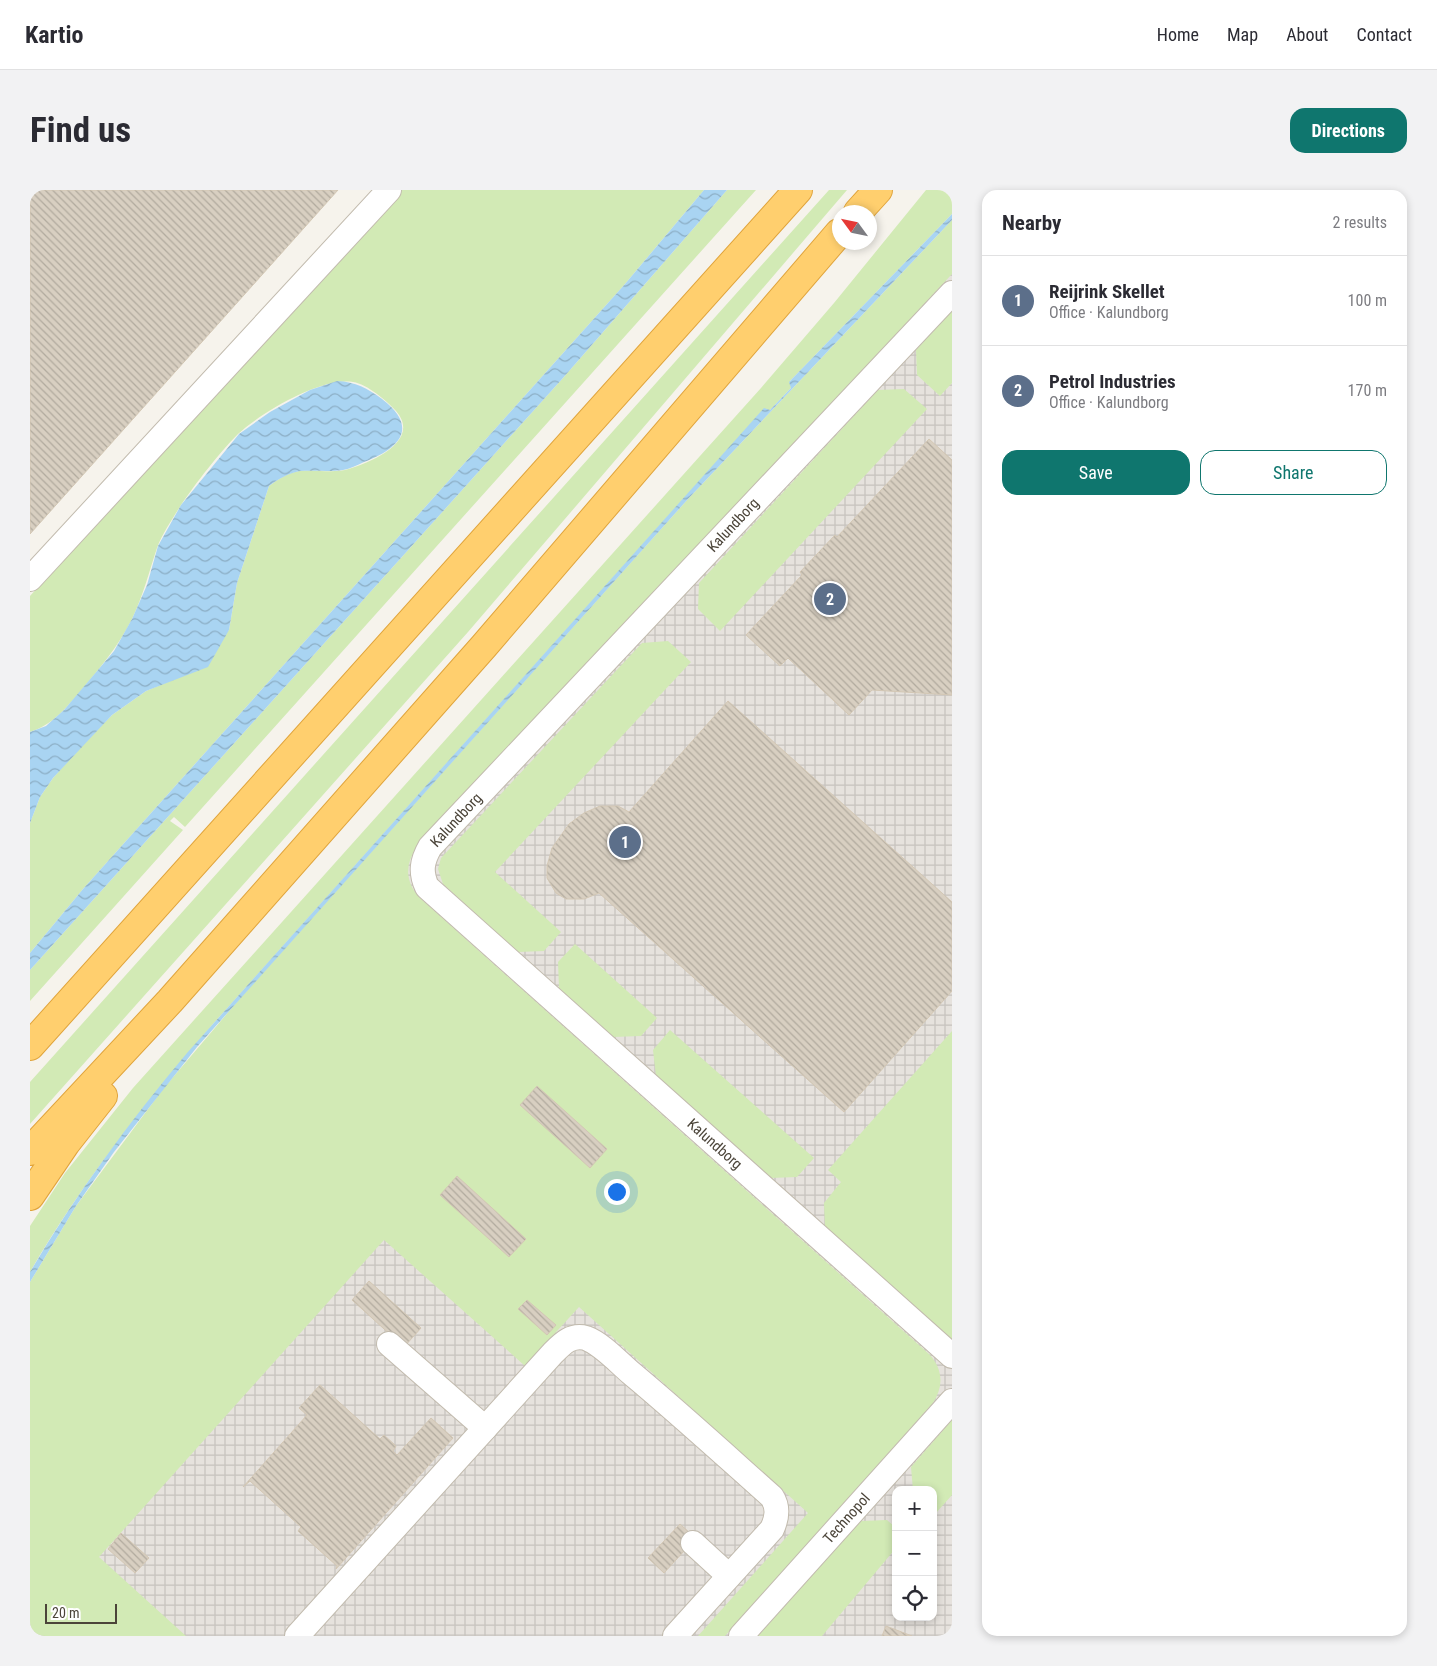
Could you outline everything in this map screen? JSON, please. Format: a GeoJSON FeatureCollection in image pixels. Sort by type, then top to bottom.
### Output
{"type":"FeatureCollection","features":[{"type":"Feature","properties":{"kind":"highway"},"geometry":{"type":"LineString","coordinates":[[30,1046],[798,190]]}},
{"type":"Feature","properties":{"kind":"highway"},"geometry":{"type":"LineString","coordinates":[[864,205],[878,190]]}},
{"type":"Feature","properties":{"kind":"highway"},"geometry":{"type":"LineString","coordinates":[[30,1151],[170,1001],[484,646],[832,242]]}},
{"type":"Feature","properties":{"kind":"highway"},"geometry":{"type":"LineString","coordinates":[[30,1196],[66,1143],[112,1086],[170,1001]]}},
{"type":"Feature","properties":{"kind":"street"},"geometry":{"type":"LineString","coordinates":[[30,579],[389,190]]}},
{"type":"Feature","properties":{"kind":"street","name":"Kalundborg"},"geometry":{"type":"LineString","coordinates":[[952,293],[430,847],[422,867],[422,877],[427,887],[952,1356]]}},
{"type":"Feature","properties":{"kind":"street"},"geometry":{"type":"LineString","coordinates":[[298,1636],[563,1343],[576,1337],[591,1341],[657,1395],[772,1497],[776,1503],[776,1520],[772,1529],[675,1636]]}},
{"type":"Feature","properties":{"kind":"street"},"geometry":{"type":"LineString","coordinates":[[389,1344],[485,1428]]}},
{"type":"Feature","properties":{"kind":"street","name":"Technopol"},"geometry":{"type":"LineString","coordinates":[[741,1636],[952,1401]]}},
{"type":"Feature","properties":{"kind":"street"},"geometry":{"type":"LineString","coordinates":[[693,1544],[729,1576]]}},
{"type":"Feature","properties":{"kind":"shaded area"},"geometry":{"type":"Polygon","coordinates":[[[952,270],[952,1636],[30,1636],[30,1340],[392,875],[952,270]]]}},
{"type":"Feature","properties":{"kind":"green space"},"geometry":{"type":"Polygon","coordinates":[[[398,190],[704,190],[625,284],[83,889],[30,953],[30,823],[40,797],[53,778],[112,715],[146,691],[175,679],[229,630],[237,583],[269,486],[295,472],[339,471],[366,463],[389,450],[398,442],[403,432],[402,422],[396,411],[370,389],[358,383],[340,382],[309,390],[292,398],[262,416],[238,434],[208,468],[168,526],[157,548],[136,610],[127,629],[114,648],[63,711],[45,725],[30,732],[30,596],[398,190]]]}},
{"type":"Feature","properties":{"kind":"green space"},"geometry":{"type":"Polygon","coordinates":[[[727,190],[756,190],[185,827],[174,817],[170,821],[183,830],[30,1001],[30,970],[563,378],[727,190]]]}},
{"type":"Feature","properties":{"kind":"green space"},"geometry":{"type":"Polygon","coordinates":[[[829,190],[847,190],[834,205],[832,205],[832,207],[468,632],[30,1124],[30,1082],[829,190]]]}},
{"type":"Feature","properties":{"kind":"green space"},"geometry":{"type":"Polygon","coordinates":[[[926,190],[952,190],[952,214],[790,381],[791,388],[770,410],[764,409],[213,1024],[163,1083],[93,1175],[71,1206],[30,1272],[30,1226],[65,1173],[133,1088],[761,388],[834,303],[926,190]]]}},
{"type":"Feature","properties":{"kind":"green space"},"geometry":{"type":"Polygon","coordinates":[[[952,220],[952,274],[416,848],[408,867],[409,880],[420,898],[929,1354],[939,1372],[940,1384],[937,1397],[725,1636],[698,1636],[808,1513],[579,1307],[525,1366],[384,1240],[99,1557],[186,1636],[30,1636],[30,1282],[76,1206],[163,1089],[242,996],[688,499],[952,220]]]}},
{"type":"Feature","properties":{"kind":"green space"},"geometry":{"type":"Polygon","coordinates":[[[952,311],[952,383],[940,396],[917,375],[916,350],[952,311]]]}},
{"type":"Feature","properties":{"kind":"green space"},"geometry":{"type":"Polygon","coordinates":[[[904,389],[927,409],[720,631],[698,609],[699,583],[878,390],[904,389]]]}},
{"type":"Feature","properties":{"kind":"green space"},"geometry":{"type":"Polygon","coordinates":[[[668,641],[691,662],[495,872],[561,932],[544,951],[518,952],[443,884],[438,869],[441,858],[642,643],[668,641]]]}},
{"type":"Feature","properties":{"kind":"green space"},"geometry":{"type":"Polygon","coordinates":[[[575,944],[657,1018],[641,1036],[613,1037],[559,988],[558,962],[575,944]]]}},
{"type":"Feature","properties":{"kind":"green space"},"geometry":{"type":"Polygon","coordinates":[[[670,1030],[814,1158],[797,1177],[770,1178],[656,1076],[653,1050],[670,1030]]]}},
{"type":"Feature","properties":{"kind":"green space"},"geometry":{"type":"Polygon","coordinates":[[[952,1031],[952,1340],[825,1227],[824,1203],[841,1182],[828,1170],[952,1031]]]}},
{"type":"Feature","properties":{"kind":"green space"},"geometry":{"type":"Polygon","coordinates":[[[952,1420],[952,1495],[937,1512],[937,1486],[913,1486],[911,1467],[952,1420]]]}},
{"type":"Feature","properties":{"kind":"green space"},"geometry":{"type":"Polygon","coordinates":[[[887,1520],[892,1524],[892,1553],[822,1636],[758,1636],[861,1521],[887,1520]]]}},
{"type":"Feature","properties":{"kind":"water"},"geometry":{"type":"Polygon","coordinates":[[[704,190],[727,190],[563,378],[30,970],[30,953],[83,889],[625,284],[704,190]]]}},
{"type":"Feature","properties":{"kind":"water"},"geometry":{"type":"Polygon","coordinates":[[[952,214],[952,220],[688,499],[197,1047],[114,1152],[76,1206],[30,1282],[30,1272],[85,1187],[144,1105],[187,1053],[764,408],[770,410],[791,388],[789,382],[952,214]]]}},
{"type":"Feature","properties":{"kind":"water"},"geometry":{"type":"Polygon","coordinates":[[[337,381],[361,386],[382,399],[394,410],[400,419],[402,428],[395,444],[376,457],[348,469],[300,471],[292,473],[269,486],[237,583],[229,630],[208,667],[146,691],[112,715],[53,778],[40,797],[30,823],[30,732],[46,726],[64,710],[114,651],[132,619],[147,585],[158,546],[181,505],[239,434],[270,412],[310,390],[337,381]]]}},
{"type":"Feature","properties":{"kind":"building"},"geometry":{"type":"Polygon","coordinates":[[[30,190],[338,190],[30,534],[30,190]]]}},
{"type":"Feature","properties":{"kind":"building"},"geometry":{"type":"Polygon","coordinates":[[[929,439],[952,460],[952,695],[872,690],[849,715],[788,658],[780,666],[746,635],[802,575],[800,572],[835,535],[837,537],[929,439]]]}},
{"type":"Feature","properties":{"kind":"building"},"geometry":{"type":"Polygon","coordinates":[[[728,701],[952,902],[952,991],[844,1112],[599,893],[584,899],[566,899],[556,893],[547,878],[547,866],[552,848],[569,824],[584,813],[600,806],[618,806],[629,812],[728,701]]]}},
{"type":"Feature","properties":{"kind":"building"},"geometry":{"type":"Polygon","coordinates":[[[537,1086],[607,1149],[590,1168],[520,1105],[537,1086]]]}},
{"type":"Feature","properties":{"kind":"building"},"geometry":{"type":"Polygon","coordinates":[[[457,1176],[526,1239],[509,1257],[440,1195],[457,1176]]]}},
{"type":"Feature","properties":{"kind":"building"},"geometry":{"type":"Polygon","coordinates":[[[369,1281],[421,1328],[404,1347],[352,1300],[369,1281]]]}},
{"type":"Feature","properties":{"kind":"building"},"geometry":{"type":"Polygon","coordinates":[[[527,1300],[556,1325],[547,1335],[518,1309],[527,1300]]]}},
{"type":"Feature","properties":{"kind":"building"},"geometry":{"type":"Polygon","coordinates":[[[320,1385],[380,1439],[384,1435],[396,1446],[393,1451],[397,1455],[431,1418],[453,1438],[336,1569],[337,1566],[298,1531],[301,1527],[250,1481],[243,1487],[307,1415],[299,1408],[320,1385]]]}},
{"type":"Feature","properties":{"kind":"building"},"geometry":{"type":"Polygon","coordinates":[[[680,1524],[691,1534],[680,1545],[685,1550],[664,1573],[648,1558],[680,1524]]]}},
{"type":"Feature","properties":{"kind":"building"},"geometry":{"type":"Polygon","coordinates":[[[121,1533],[149,1558],[135,1573],[108,1549],[121,1533]]]}},
{"type":"Feature","properties":{"kind":"building"},"geometry":{"type":"Polygon","coordinates":[[[886,1626],[912,1636],[882,1636],[886,1626]]]}},
{"type":"Feature","properties":{"kind":"place","name":"Petrol Industries"},"geometry":{"type":"Point","coordinates":[830,599]}},
{"type":"Feature","properties":{"kind":"place","name":"Reijrink Skellet"},"geometry":{"type":"Point","coordinates":[625,842]}}]}
